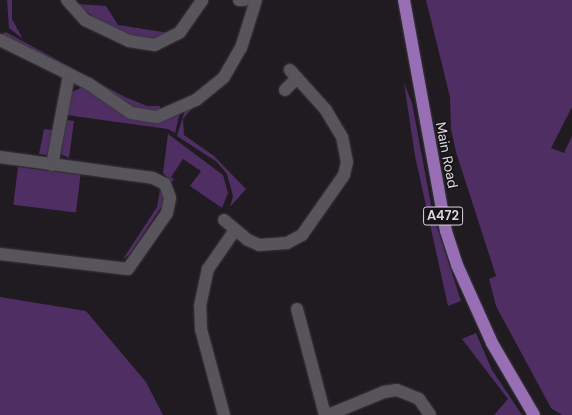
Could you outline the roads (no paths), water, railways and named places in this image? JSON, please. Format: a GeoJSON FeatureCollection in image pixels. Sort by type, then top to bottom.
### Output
{"type":"FeatureCollection","features":[{"type":"Feature","properties":{"kind":"main road","name":"Main Road"},"geometry":{"type":"LineString","coordinates":[[404,0],[444,223],[457,266],[492,343],[534,415]]}},
{"type":"Feature","properties":{"kind":"street"},"geometry":{"type":"LineString","coordinates":[[67,0],[85,20],[128,41],[155,45],[180,32],[202,0]]}},
{"type":"Feature","properties":{"kind":"street"},"geometry":{"type":"LineString","coordinates":[[239,0],[244,0]]}},
{"type":"Feature","properties":{"kind":"street"},"geometry":{"type":"LineString","coordinates":[[0,40],[69,74],[131,113],[144,116],[166,114],[196,100],[224,77],[241,48],[256,0]]}},
{"type":"Feature","properties":{"kind":"street"},"geometry":{"type":"LineString","coordinates":[[52,165],[69,74]]}},
{"type":"Feature","properties":{"kind":"street"},"geometry":{"type":"LineString","coordinates":[[224,220],[235,230],[259,245],[278,245],[294,240],[308,227],[344,175],[347,162],[342,137],[326,110],[293,74],[285,90]]}},
{"type":"Feature","properties":{"kind":"street"},"geometry":{"type":"LineString","coordinates":[[0,157],[153,178],[168,191],[170,206],[128,269],[0,254]]}},
{"type":"Feature","properties":{"kind":"street"},"geometry":{"type":"LineString","coordinates":[[224,415],[201,329],[200,306],[208,269],[235,230]]}},
{"type":"Feature","properties":{"kind":"street"},"geometry":{"type":"LineString","coordinates":[[295,317],[325,415]]}},
{"type":"Feature","properties":{"kind":"street"},"geometry":{"type":"LineString","coordinates":[[328,415],[384,392],[397,390],[419,399],[430,415]]}}]}
